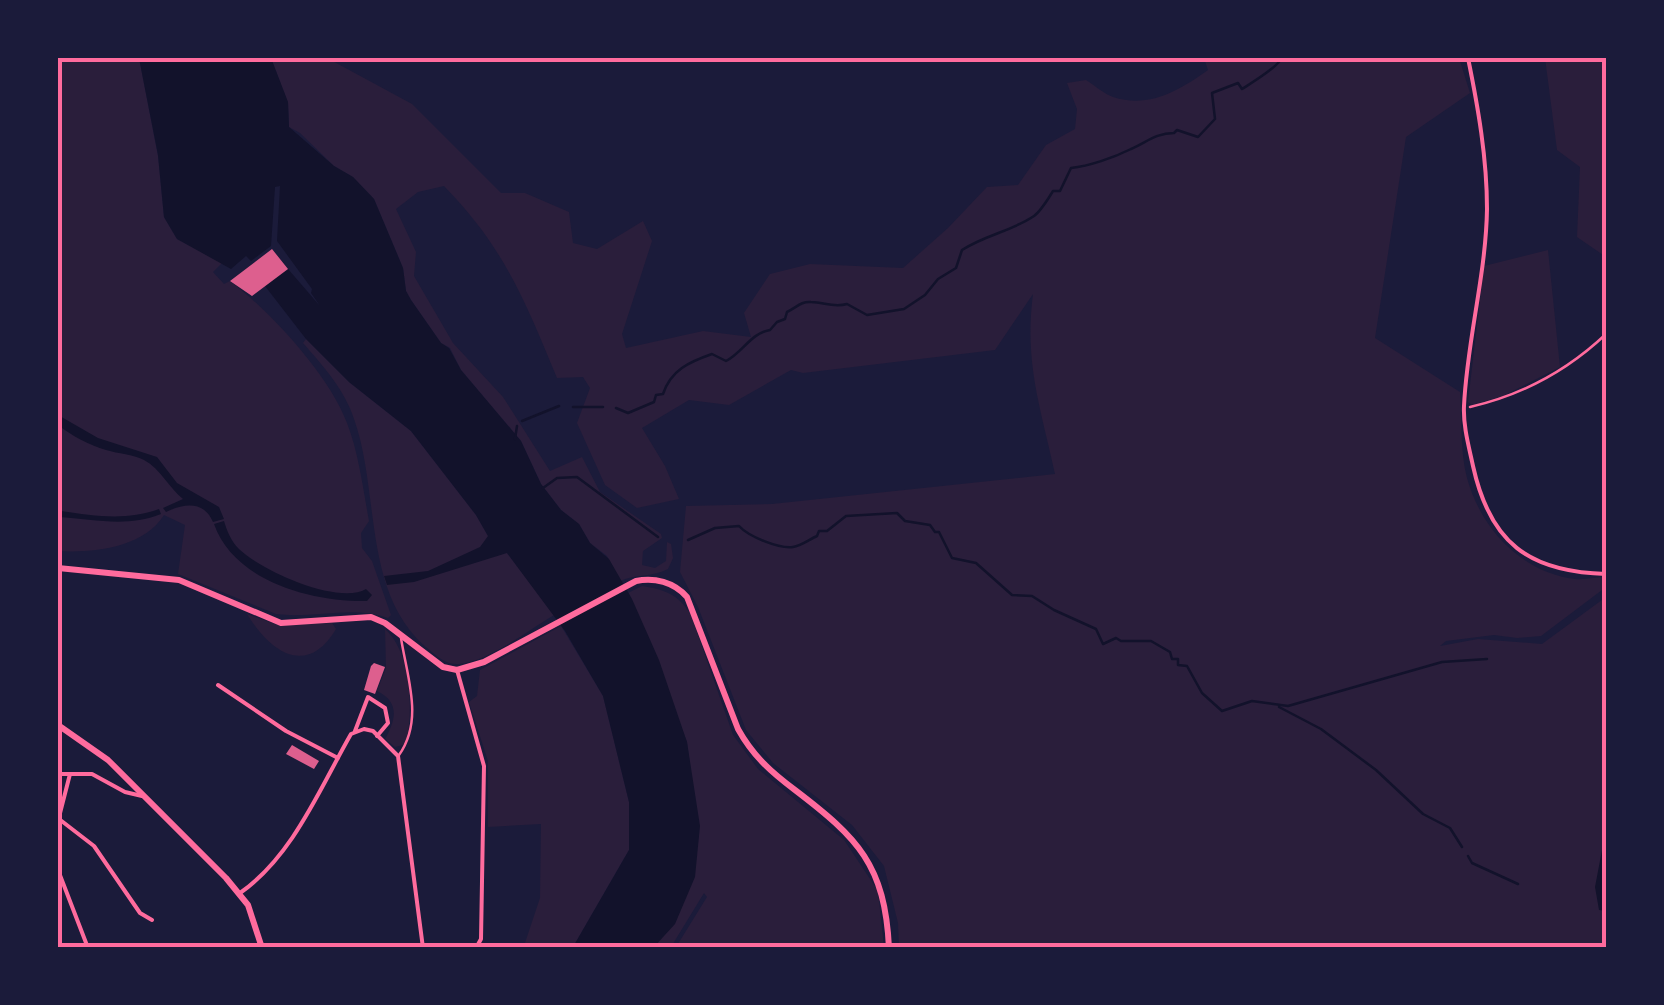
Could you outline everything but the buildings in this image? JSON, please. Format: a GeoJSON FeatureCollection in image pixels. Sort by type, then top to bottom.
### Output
{"type":"FeatureCollection","features":[{"type":"Feature","properties":{"kind":"main road"},"geometry":{"type":"LineString","coordinates":[[58,568],[179,580],[281,622],[371,617],[444,667],[457,670],[484,662],[628,585],[654,580],[669,584],[687,597],[749,749],[766,768],[844,829],[870,860],[884,899],[890,948]]}},
{"type":"Feature","properties":{"kind":"main road"},"geometry":{"type":"LineString","coordinates":[[58,724],[98,751],[240,893],[254,918],[262,948]]}},
{"type":"Feature","properties":{"kind":"street"},"geometry":{"type":"LineString","coordinates":[[1468,58],[1483,140],[1487,211],[1464,408],[1466,438],[1478,489],[1486,512],[1522,552],[1571,573],[1606,574]]}},
{"type":"Feature","properties":{"kind":"street"},"geometry":{"type":"LineString","coordinates":[[398,756],[408,743],[412,727],[409,677],[400,636]]}},
{"type":"Feature","properties":{"kind":"street"},"geometry":{"type":"LineString","coordinates":[[457,670],[484,766],[480,938],[476,948]]}},
{"type":"Feature","properties":{"kind":"street"},"geometry":{"type":"LineString","coordinates":[[218,685],[286,732],[338,758]]}},
{"type":"Feature","properties":{"kind":"street"},"geometry":{"type":"LineString","coordinates":[[240,893],[256,882],[280,854],[355,731],[368,697],[385,708],[388,723],[377,736]]}},
{"type":"Feature","properties":{"kind":"street"},"geometry":{"type":"LineString","coordinates":[[355,731],[364,729],[377,736],[398,756],[423,948]]}},
{"type":"Feature","properties":{"kind":"street"},"geometry":{"type":"LineString","coordinates":[[58,774],[92,774],[140,798],[144,795]]}},
{"type":"Feature","properties":{"kind":"street"},"geometry":{"type":"LineString","coordinates":[[70,774],[58,820],[94,846],[140,913],[152,920]]}},
{"type":"Feature","properties":{"kind":"street"},"geometry":{"type":"LineString","coordinates":[[58,870],[88,948]]}},
{"type":"Feature","properties":{"kind":"path"},"geometry":{"type":"LineString","coordinates":[[1464,408],[1500,400],[1559,372],[1606,334]]}},
{"type":"Feature","properties":{"kind":"shaded area"},"geometry":{"type":"Polygon","coordinates":[[[58,58],[139,58],[158,156],[164,217],[177,239],[222,263],[213,272],[224,284],[230,281],[246,294],[297,346],[327,385],[347,423],[369,521],[361,533],[362,548],[372,561],[391,615],[388,618],[347,612],[276,614],[178,574],[185,525],[164,515],[144,535],[117,546],[58,551],[58,58]]]}},
{"type":"Feature","properties":{"kind":"shaded area"},"geometry":{"type":"Polygon","coordinates":[[[139,58],[271,58],[288,102],[289,127],[334,166],[353,177],[374,199],[403,268],[411,300],[441,343],[449,348],[461,370],[521,441],[541,484],[561,510],[579,524],[590,543],[609,559],[659,660],[687,742],[700,826],[695,877],[675,924],[654,947],[573,947],[629,850],[629,802],[603,696],[565,631],[507,553],[414,582],[387,585],[384,576],[428,571],[480,547],[488,536],[411,431],[349,382],[306,339],[265,286],[288,269],[320,306],[277,241],[280,186],[275,187],[271,246],[251,261],[246,256],[231,269],[177,239],[164,217],[158,155],[139,58]]]}},
{"type":"Feature","properties":{"kind":"shaded area"},"geometry":{"type":"Polygon","coordinates":[[[271,58],[327,58],[412,104],[501,193],[525,193],[569,212],[573,243],[597,249],[643,221],[652,241],[622,334],[626,348],[703,331],[751,337],[744,313],[770,274],[810,264],[903,268],[987,187],[1018,185],[1046,145],[1075,129],[1077,109],[1067,83],[1086,80],[1113,97],[1139,101],[1164,96],[1208,70],[1204,58],[1459,58],[1470,93],[1406,137],[1375,338],[1460,392],[1467,478],[1482,514],[1506,545],[1555,575],[1579,579],[1606,577],[1606,587],[1541,636],[1494,635],[1446,641],[1440,646],[1478,639],[1542,644],[1606,597],[1606,947],[899,947],[898,923],[884,866],[852,825],[773,763],[746,730],[698,607],[680,572],[686,506],[772,504],[1055,474],[1032,364],[1033,294],[995,350],[803,373],[791,370],[729,405],[689,400],[642,428],[679,499],[637,508],[605,485],[577,423],[590,388],[583,377],[557,378],[498,253],[444,186],[418,192],[396,209],[416,252],[414,276],[453,343],[503,397],[550,471],[582,457],[600,492],[661,534],[662,538],[643,551],[642,565],[655,568],[666,561],[667,542],[671,544],[673,558],[668,569],[620,581],[607,556],[590,543],[579,524],[561,510],[541,484],[521,441],[461,370],[450,348],[441,343],[411,300],[403,268],[374,199],[353,177],[334,166],[289,127],[288,103],[271,58]]]}},
{"type":"Feature","properties":{"kind":"shaded area"},"geometry":{"type":"Polygon","coordinates":[[[1545,58],[1606,58],[1606,257],[1577,237],[1580,167],[1557,150],[1545,58]]]}},
{"type":"Feature","properties":{"kind":"shaded area"},"geometry":{"type":"Polygon","coordinates":[[[1548,250],[1560,367],[1503,396],[1472,405],[1468,402],[1484,266],[1548,250]]]}},
{"type":"Feature","properties":{"kind":"shaded area"},"geometry":{"type":"Polygon","coordinates":[[[306,339],[349,382],[411,431],[488,536],[507,553],[554,615],[495,652],[459,664],[438,657],[409,630],[383,575],[354,419],[339,388],[303,343],[306,339]]]}},
{"type":"Feature","properties":{"kind":"shaded area"},"geometry":{"type":"Polygon","coordinates":[[[58,415],[98,438],[157,457],[177,483],[219,507],[224,519],[213,522],[205,510],[193,506],[166,512],[163,508],[183,499],[155,468],[139,458],[81,440],[58,425],[58,415]]]}},
{"type":"Feature","properties":{"kind":"shaded area"},"geometry":{"type":"Polygon","coordinates":[[[159,509],[161,514],[135,521],[58,517],[61,511],[122,516],[159,509]]]}},
{"type":"Feature","properties":{"kind":"shaded area"},"geometry":{"type":"Polygon","coordinates":[[[224,521],[239,549],[283,576],[338,593],[366,589],[372,595],[367,601],[322,597],[256,574],[224,544],[214,524],[224,521]]]}},
{"type":"Feature","properties":{"kind":"shaded area"},"geometry":{"type":"Polygon","coordinates":[[[642,586],[671,594],[691,615],[733,735],[758,769],[844,840],[878,891],[884,947],[676,947],[707,897],[704,893],[671,947],[654,947],[692,780],[687,742],[628,593],[642,586]]]}},
{"type":"Feature","properties":{"kind":"shaded area"},"geometry":{"type":"Polygon","coordinates":[[[247,614],[278,625],[332,623],[336,629],[313,653],[289,654],[267,639],[247,614]]]}},
{"type":"Feature","properties":{"kind":"shaded area"},"geometry":{"type":"Polygon","coordinates":[[[561,626],[603,696],[629,802],[629,850],[573,947],[497,947],[524,946],[540,898],[541,824],[488,827],[488,761],[469,702],[477,696],[480,670],[561,626]]]}},
{"type":"Feature","properties":{"kind":"shaded area"},"geometry":{"type":"Polygon","coordinates":[[[385,629],[400,651],[410,696],[407,739],[395,747],[385,739],[392,725],[393,706],[377,691],[386,668],[385,629]]]}},
{"type":"Feature","properties":{"kind":"shaded area"},"geometry":{"type":"Polygon","coordinates":[[[1606,829],[1606,911],[1599,910],[1595,887],[1606,829]]]}},
{"type":"Feature","properties":{"kind":"waterway"},"geometry":{"type":"LineString","coordinates":[[616,408],[628,413],[654,402],[682,368],[712,354],[726,361],[804,303],[847,304],[867,315],[904,309],[956,268],[962,250],[1037,214],[1053,191],[1060,191],[1071,168],[1109,158],[1177,130],[1198,137],[1215,119],[1212,93],[1238,83],[1242,89],[1275,66],[1279,62],[1276,58]]}},
{"type":"Feature","properties":{"kind":"waterway"},"geometry":{"type":"LineString","coordinates":[[522,421],[559,406]]}},
{"type":"Feature","properties":{"kind":"waterway"},"geometry":{"type":"LineString","coordinates":[[573,407],[603,407]]}},
{"type":"Feature","properties":{"kind":"waterway"},"geometry":{"type":"LineString","coordinates":[[515,439],[517,426]]}},
{"type":"Feature","properties":{"kind":"waterway"},"geometry":{"type":"LineString","coordinates":[[543,488],[557,478],[577,477],[658,537]]}},
{"type":"Feature","properties":{"kind":"waterway"},"geometry":{"type":"LineString","coordinates":[[688,540],[715,528],[739,526],[765,541],[793,547],[817,536],[819,531],[827,531],[846,516],[897,513],[905,521],[930,525],[939,532],[952,558],[976,563],[1012,595],[1032,596],[1096,629],[1103,644],[1116,638],[1151,641],[1170,652],[1172,659],[1178,659],[1178,665],[1187,666],[1202,693],[1222,711],[1252,701],[1288,706],[1442,662],[1487,659]]}},
{"type":"Feature","properties":{"kind":"waterway"},"geometry":{"type":"LineString","coordinates":[[1279,707],[1321,729],[1376,770],[1423,814],[1450,828],[1462,847]]}},
{"type":"Feature","properties":{"kind":"waterway"},"geometry":{"type":"LineString","coordinates":[[1468,856],[1472,863],[1518,884]]}}]}
